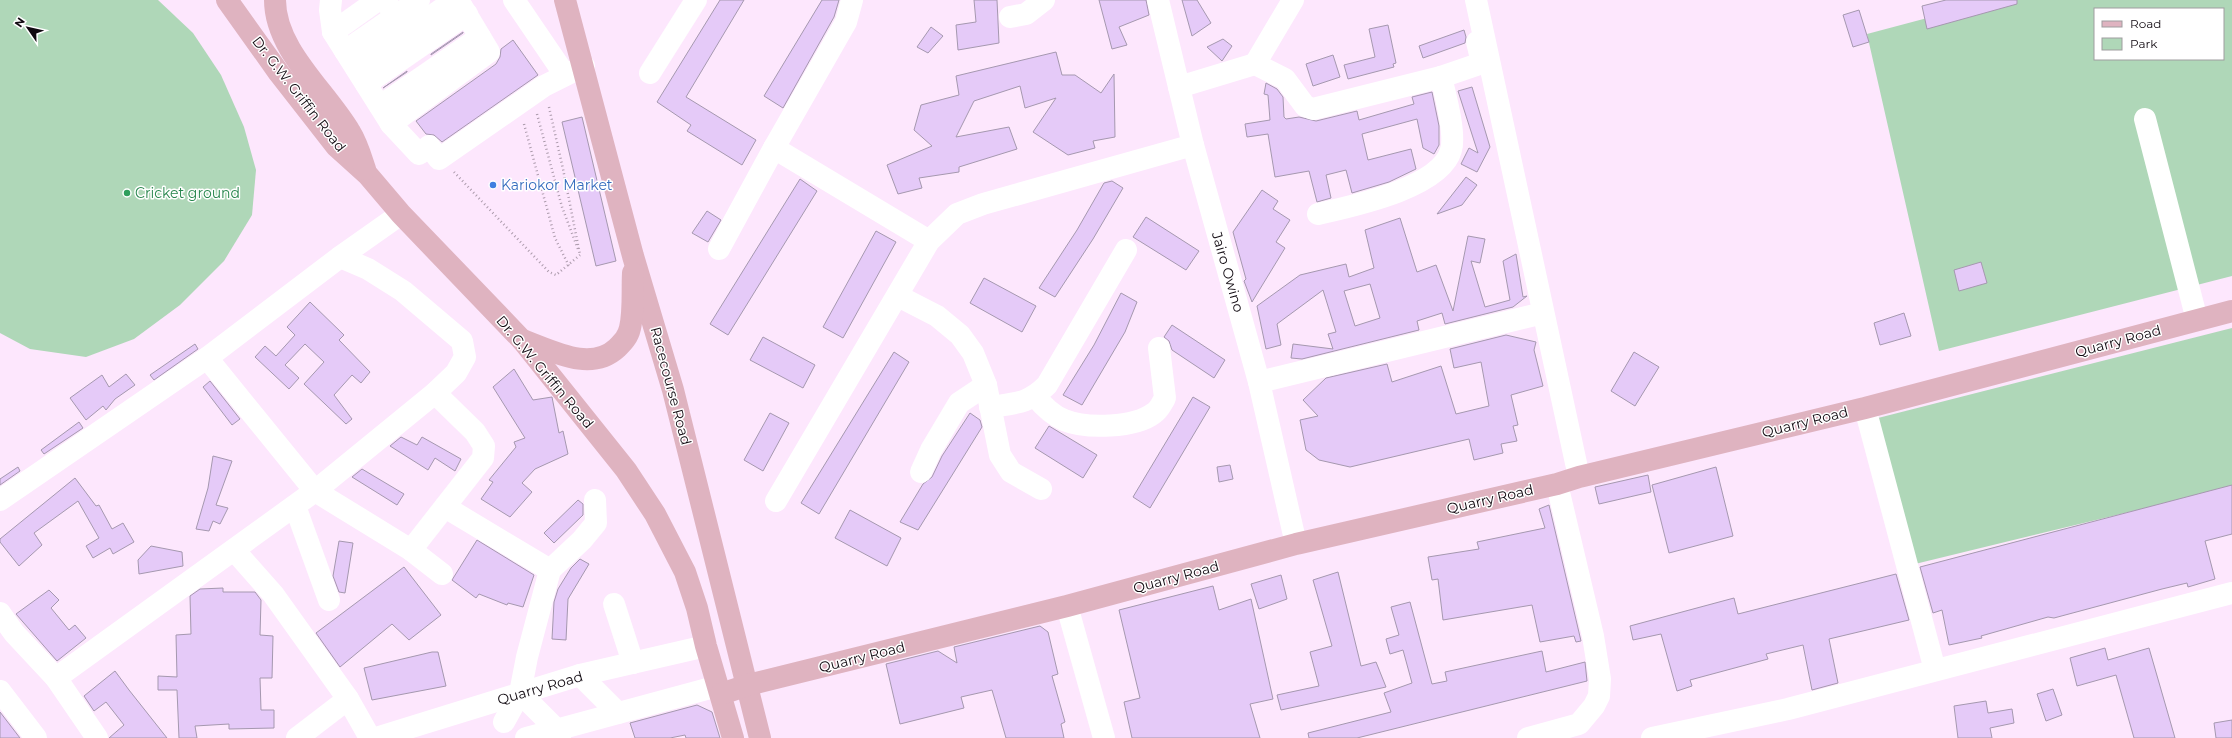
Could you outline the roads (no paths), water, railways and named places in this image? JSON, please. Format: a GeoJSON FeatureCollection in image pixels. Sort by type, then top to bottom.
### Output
{"type":"FeatureCollection","features":[{"type":"Feature","properties":{"kind":"main road","name":"Dr. G.W. Griffin Road"},"geometry":{"type":"LineString","coordinates":[[228,0],[279,73],[336,146],[367,174],[401,214],[522,340],[626,470],[655,514],[685,572],[697,608],[706,646],[733,738]]}},
{"type":"Feature","properties":{"kind":"main road"},"geometry":{"type":"LineString","coordinates":[[275,0],[275,13],[290,49],[351,133],[367,174]]}},
{"type":"Feature","properties":{"kind":"main road","name":"Racecourse Road"},"geometry":{"type":"LineString","coordinates":[[565,0],[575,36],[575,71],[673,390],[748,685],[760,738]]}},
{"type":"Feature","properties":{"kind":"main road"},"geometry":{"type":"LineString","coordinates":[[522,340],[582,360],[594,360],[611,353],[626,339],[630,327],[633,256]]}},
{"type":"Feature","properties":{"kind":"main road","name":"Quarry Road"},"geometry":{"type":"LineString","coordinates":[[720,690],[748,685],[1066,606],[1296,544],[1557,484],[1579,477],[1866,408],[2232,311]]}},
{"type":"Feature","properties":{"kind":"street"},"geometry":{"type":"LineString","coordinates":[[333,32],[378,0]]}},
{"type":"Feature","properties":{"kind":"street"},"geometry":{"type":"LineString","coordinates":[[356,68],[401,25],[419,0]]}},
{"type":"Feature","properties":{"kind":"street"},"geometry":{"type":"LineString","coordinates":[[335,3],[333,32],[391,124],[419,154],[429,146],[442,157],[531,94],[575,71],[514,0]]}},
{"type":"Feature","properties":{"kind":"street"},"geometry":{"type":"LineString","coordinates":[[650,73],[696,0]]}},
{"type":"Feature","properties":{"kind":"street"},"geometry":{"type":"LineString","coordinates":[[719,249],[774,148],[846,22],[852,0]]}},
{"type":"Feature","properties":{"kind":"street"},"geometry":{"type":"LineString","coordinates":[[1010,18],[1026,14],[1044,0]]}},
{"type":"Feature","properties":{"kind":"street","name":"Jairo Owino"},"geometry":{"type":"LineString","coordinates":[[1158,0],[1193,145],[1259,382],[1296,544]]}},
{"type":"Feature","properties":{"kind":"street"},"geometry":{"type":"LineString","coordinates":[[1179,87],[1255,64],[1293,0]]}},
{"type":"Feature","properties":{"kind":"street"},"geometry":{"type":"LineString","coordinates":[[1255,64],[1285,79],[1305,106],[1313,109],[1441,77],[1482,63],[1466,0]]}},
{"type":"Feature","properties":{"kind":"street"},"geometry":{"type":"LineString","coordinates":[[1476,0],[1579,477]]}},
{"type":"Feature","properties":{"kind":"street"},"geometry":{"type":"LineString","coordinates":[[356,68],[401,25],[460,5],[489,52],[429,84],[380,106]]}},
{"type":"Feature","properties":{"kind":"street"},"geometry":{"type":"LineString","coordinates":[[401,25],[429,84]]}},
{"type":"Feature","properties":{"kind":"street"},"geometry":{"type":"LineString","coordinates":[[1318,214],[1376,201],[1430,177],[1443,164],[1452,149],[1451,126],[1441,77]]}},
{"type":"Feature","properties":{"kind":"street"},"geometry":{"type":"LineString","coordinates":[[391,124],[429,84]]}},
{"type":"Feature","properties":{"kind":"street"},"geometry":{"type":"LineString","coordinates":[[2145,119],[2197,320]]}},
{"type":"Feature","properties":{"kind":"street"},"geometry":{"type":"LineString","coordinates":[[776,501],[929,241],[957,214],[983,204],[1193,145]]}},
{"type":"Feature","properties":{"kind":"street"},"geometry":{"type":"LineString","coordinates":[[774,148],[929,241]]}},
{"type":"Feature","properties":{"kind":"street"},"geometry":{"type":"LineString","coordinates":[[0,500],[207,358],[340,257],[401,214]]}},
{"type":"Feature","properties":{"kind":"street"},"geometry":{"type":"LineString","coordinates":[[990,407],[1025,401],[1035,396],[1047,385],[1126,250]]}},
{"type":"Feature","properties":{"kind":"street"},"geometry":{"type":"LineString","coordinates":[[56,678],[295,506],[435,393],[456,373],[466,357],[462,341],[403,291],[368,270],[340,257]]}},
{"type":"Feature","properties":{"kind":"street"},"geometry":{"type":"LineString","coordinates":[[898,296],[937,316],[960,335],[973,353],[986,384],[1000,455],[1012,472],[1041,489]]}},
{"type":"Feature","properties":{"kind":"street"},"geometry":{"type":"LineString","coordinates":[[1259,382],[1543,312]]}},
{"type":"Feature","properties":{"kind":"street"},"geometry":{"type":"LineString","coordinates":[[1035,396],[1047,410],[1064,420],[1111,426],[1140,420],[1155,413],[1165,398],[1159,348]]}},
{"type":"Feature","properties":{"kind":"street"},"geometry":{"type":"LineString","coordinates":[[207,358],[314,491],[411,550],[442,574]]}},
{"type":"Feature","properties":{"kind":"street"},"geometry":{"type":"LineString","coordinates":[[921,472],[931,450],[958,403],[986,384]]}},
{"type":"Feature","properties":{"kind":"street"},"geometry":{"type":"LineString","coordinates":[[411,550],[484,458],[484,446],[475,432],[435,393]]}},
{"type":"Feature","properties":{"kind":"street"},"geometry":{"type":"LineString","coordinates":[[1866,408],[1935,670]]}},
{"type":"Feature","properties":{"kind":"street"},"geometry":{"type":"LineString","coordinates":[[1528,738],[1582,731],[1599,696],[1600,679],[1593,636],[1557,484]]}},
{"type":"Feature","properties":{"kind":"street"},"geometry":{"type":"LineString","coordinates":[[504,722],[520,693],[527,657],[550,570],[582,540],[596,523],[595,500]]}},
{"type":"Feature","properties":{"kind":"street"},"geometry":{"type":"LineString","coordinates":[[295,506],[329,600]]}},
{"type":"Feature","properties":{"kind":"street"},"geometry":{"type":"LineString","coordinates":[[445,507],[550,570]]}},
{"type":"Feature","properties":{"kind":"street"},"geometry":{"type":"LineString","coordinates":[[234,550],[273,594],[348,699],[370,738]]}},
{"type":"Feature","properties":{"kind":"street"},"geometry":{"type":"LineString","coordinates":[[1652,738],[1788,709],[2232,593]]}},
{"type":"Feature","properties":{"kind":"street"},"geometry":{"type":"LineString","coordinates":[[614,604],[633,663]]}},
{"type":"Feature","properties":{"kind":"street"},"geometry":{"type":"LineString","coordinates":[[1066,606],[1104,738]]}},
{"type":"Feature","properties":{"kind":"street"},"geometry":{"type":"LineString","coordinates":[[0,613],[14,633],[56,678],[97,738]]}},
{"type":"Feature","properties":{"kind":"street","name":"Quarry Road"},"geometry":{"type":"LineString","coordinates":[[376,738],[580,675],[706,646]]}},
{"type":"Feature","properties":{"kind":"street"},"geometry":{"type":"LineString","coordinates":[[580,675],[618,713]]}},
{"type":"Feature","properties":{"kind":"street"},"geometry":{"type":"LineString","coordinates":[[484,704],[525,738],[559,734],[618,713],[720,690]]}},
{"type":"Feature","properties":{"kind":"street"},"geometry":{"type":"LineString","coordinates":[[0,691],[36,738]]}},
{"type":"Feature","properties":{"kind":"street"},"geometry":{"type":"LineString","coordinates":[[520,693],[559,734]]}},
{"type":"Feature","properties":{"kind":"street"},"geometry":{"type":"LineString","coordinates":[[297,738],[348,699]]}},
{"type":"Feature","properties":{"kind":"place","name":"Kariokor Market"},"geometry":{"type":"Point","coordinates":[493,185]}},
{"type":"Feature","properties":{"kind":"place","name":"Cricket ground"},"geometry":{"type":"Point","coordinates":[127,193]}}]}
